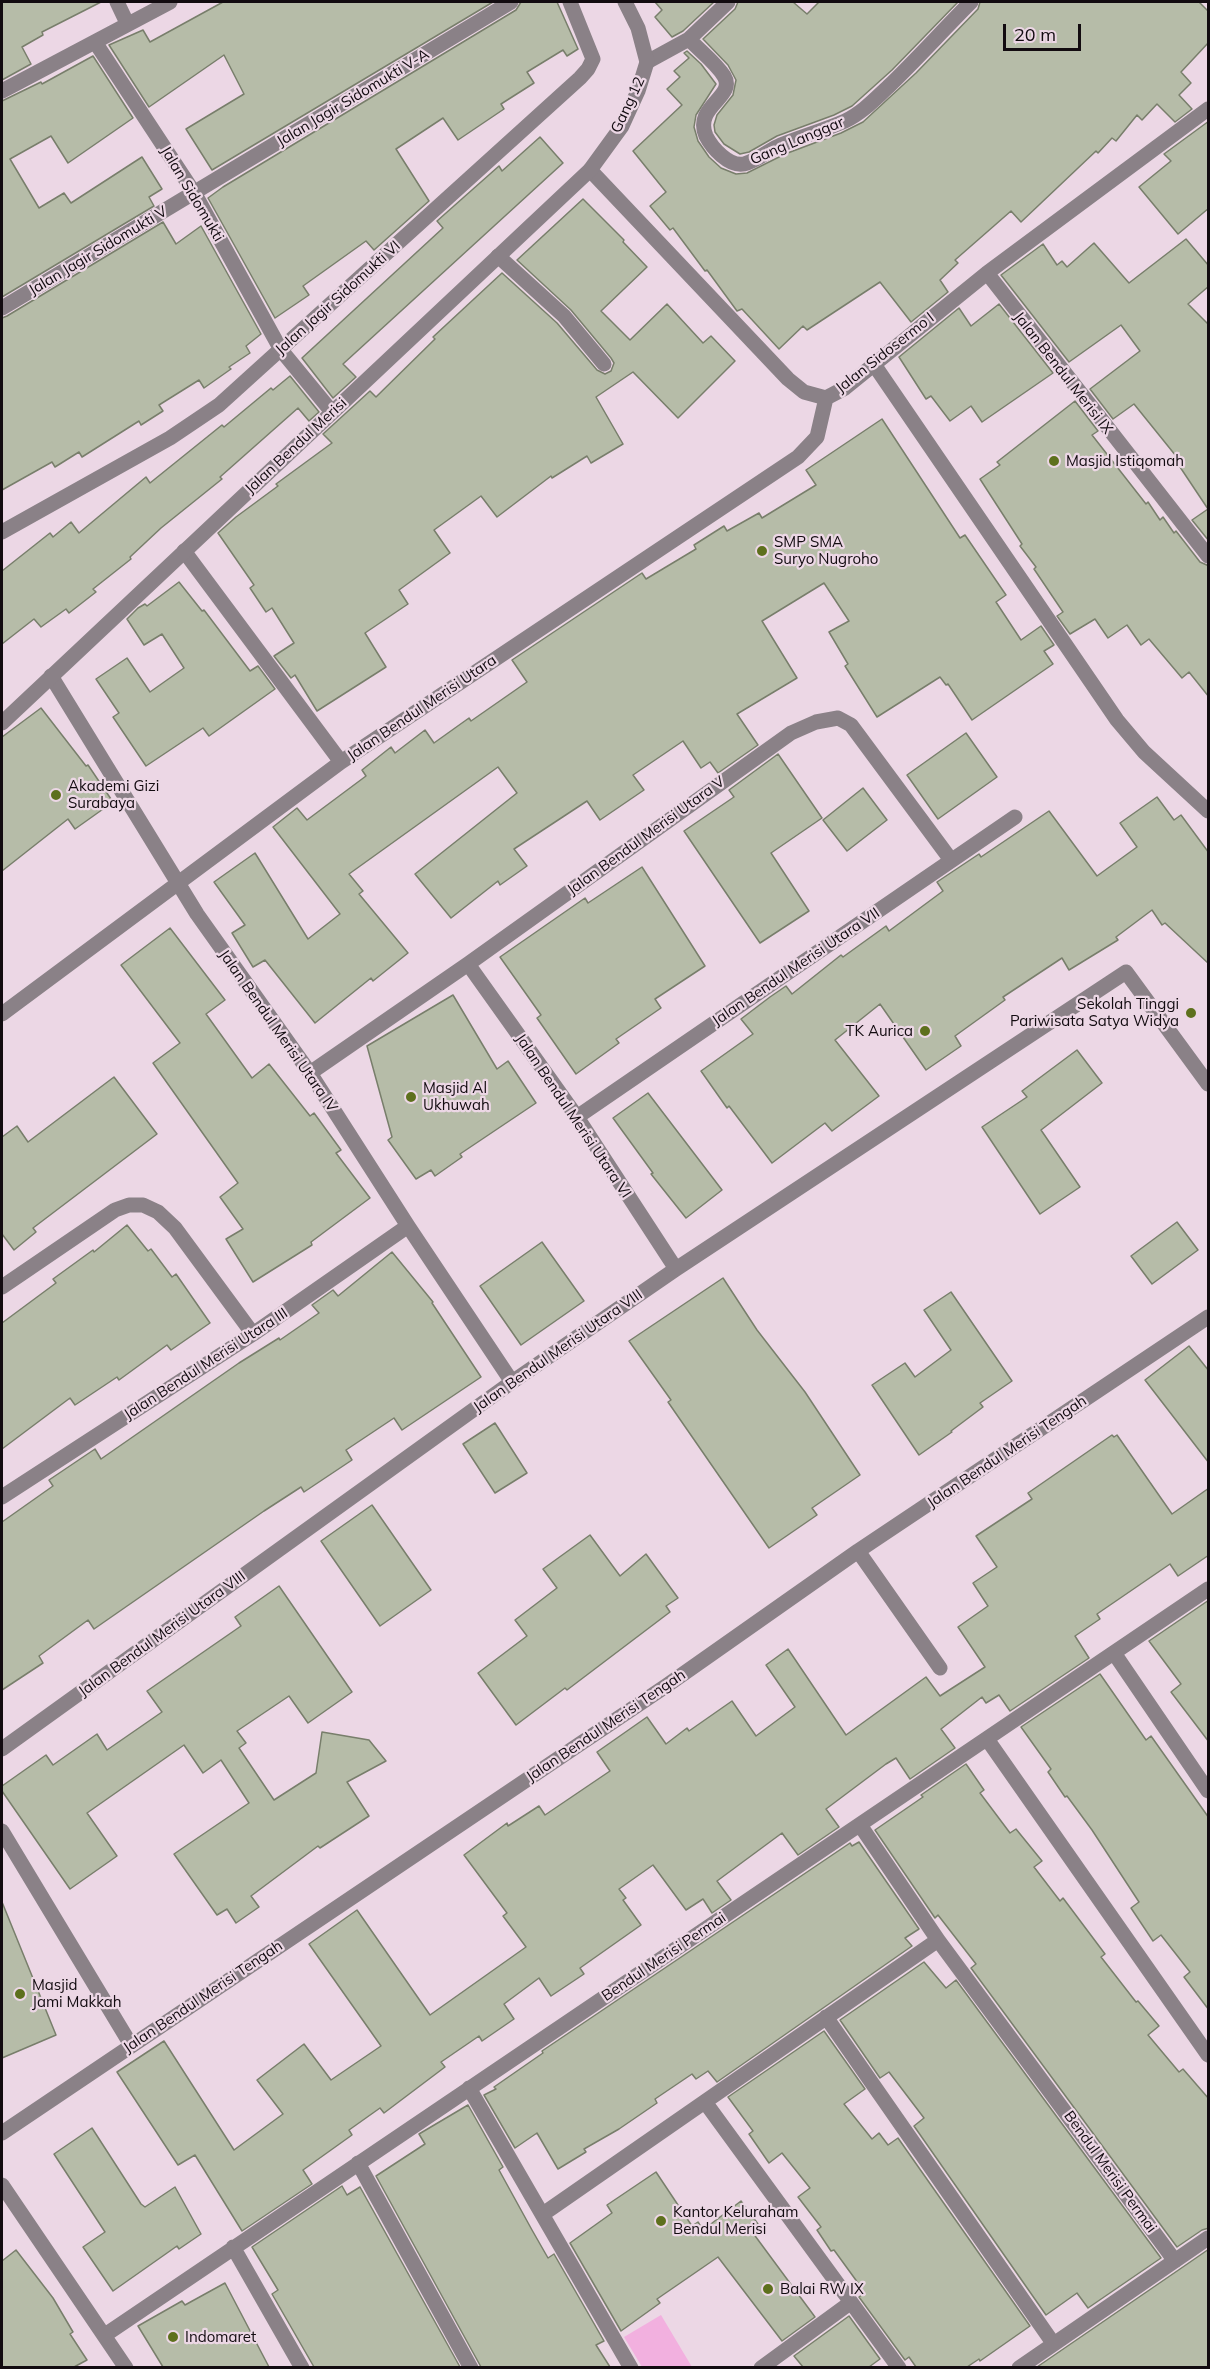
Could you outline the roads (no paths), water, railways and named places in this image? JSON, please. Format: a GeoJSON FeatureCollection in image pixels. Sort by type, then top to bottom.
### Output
{"type":"FeatureCollection","features":[{"type":"Feature","properties":{"kind":"street"},"geometry":{"type":"LineString","coordinates":[[117,2],[127,23]]}},
{"type":"Feature","properties":{"kind":"street"},"geometry":{"type":"LineString","coordinates":[[2,91],[170,2]]}},
{"type":"Feature","properties":{"kind":"street","name":"Jalan Jagir Sidomukti V-A"},"geometry":{"type":"LineString","coordinates":[[195,194],[511,2]]}},
{"type":"Feature","properties":{"kind":"street","name":"Jalan Jagir Sidomukti VI"},"geometry":{"type":"LineString","coordinates":[[2,532],[170,438],[219,405],[284,354],[588,69],[593,59],[570,2]]}},
{"type":"Feature","properties":{"kind":"street","name":"Gang 12"},"geometry":{"type":"LineString","coordinates":[[590,170],[622,126],[638,91],[647,62],[638,28],[625,2]]}},
{"type":"Feature","properties":{"kind":"street"},"geometry":{"type":"LineString","coordinates":[[647,62],[689,39],[728,2]]}},
{"type":"Feature","properties":{"kind":"street","name":"Gang Langgar"},"geometry":{"type":"LineString","coordinates":[[689,39],[724,76],[727,85],[725,92],[708,108],[705,115],[706,135],[719,154],[735,163],[745,164],[778,146],[845,121],[865,108],[911,65],[971,2]]}},
{"type":"Feature","properties":{"kind":"street","name":"Jalan Sidomukti"},"geometry":{"type":"LineString","coordinates":[[95,42],[195,194],[284,354],[332,412]]}},
{"type":"Feature","properties":{"kind":"street","name":"Jalan Sidosermo I"},"geometry":{"type":"LineString","coordinates":[[590,170],[788,379],[804,392],[826,398],[845,388],[873,363],[987,273],[1209,109]]}},
{"type":"Feature","properties":{"kind":"street","name":"Jalan Bendul Merisi"},"geometry":{"type":"LineString","coordinates":[[2,723],[590,170]]}},
{"type":"Feature","properties":{"kind":"street","name":"Jalan Jagir Sidomukti V"},"geometry":{"type":"LineString","coordinates":[[2,308],[195,194]]}},
{"type":"Feature","properties":{"kind":"street"},"geometry":{"type":"LineString","coordinates":[[498,256],[564,316],[604,364]]}},
{"type":"Feature","properties":{"kind":"street","name":"Jalan Bendul Merisi IX"},"geometry":{"type":"LineString","coordinates":[[987,273],[1209,556]]}},
{"type":"Feature","properties":{"kind":"street"},"geometry":{"type":"LineString","coordinates":[[873,363],[1117,720],[1144,753],[1209,811]]}},
{"type":"Feature","properties":{"kind":"street","name":"Jalan Bendul Merisi Utara"},"geometry":{"type":"LineString","coordinates":[[2,1014],[341,762],[798,457],[817,437],[826,398]]}},
{"type":"Feature","properties":{"kind":"street"},"geometry":{"type":"LineString","coordinates":[[184,551],[341,762]]}},
{"type":"Feature","properties":{"kind":"street","name":"Jalan Bendul Merisi Utara IV"},"geometry":{"type":"LineString","coordinates":[[51,676],[202,922],[310,1073],[512,1382]]}},
{"type":"Feature","properties":{"kind":"street","name":"Jalan Bendul Merisi Utara V"},"geometry":{"type":"LineString","coordinates":[[310,1073],[468,964],[791,733],[816,722],[838,718],[851,725],[951,860]]}},
{"type":"Feature","properties":{"kind":"street","name":"Jalan Bendul Merisi Utara VII"},"geometry":{"type":"LineString","coordinates":[[577,1117],[1015,817]]}},
{"type":"Feature","properties":{"kind":"street","name":"Jalan Bendul Merisi Utara VI"},"geometry":{"type":"LineString","coordinates":[[468,964],[577,1117],[676,1269]]}},
{"type":"Feature","properties":{"kind":"street","name":"Jalan Bendul Merisi Utara VIII"},"geometry":{"type":"LineString","coordinates":[[2,1749],[512,1382],[676,1269],[1126,972],[1209,1084]]}},
{"type":"Feature","properties":{"kind":"street"},"geometry":{"type":"LineString","coordinates":[[2,1287],[115,1210],[129,1205],[143,1205],[158,1212],[175,1228],[253,1334]]}},
{"type":"Feature","properties":{"kind":"street","name":"Jalan Bendul Merisi Utara III"},"geometry":{"type":"LineString","coordinates":[[2,1497],[253,1334],[408,1226]]}},
{"type":"Feature","properties":{"kind":"street","name":"Jalan Bendul Merisi Tengah"},"geometry":{"type":"LineString","coordinates":[[2,2133],[656,1692],[858,1551],[1209,1317]]}},
{"type":"Feature","properties":{"kind":"street"},"geometry":{"type":"LineString","coordinates":[[858,1551],[940,1668]]}},
{"type":"Feature","properties":{"kind":"street","name":"Bendul Merisi Permai"},"geometry":{"type":"LineString","coordinates":[[105,2335],[1209,1589]]}},
{"type":"Feature","properties":{"kind":"street"},"geometry":{"type":"LineString","coordinates":[[1114,1653],[1203,1772],[1209,1791]]}},
{"type":"Feature","properties":{"kind":"street"},"geometry":{"type":"LineString","coordinates":[[987,1739],[1209,2055]]}},
{"type":"Feature","properties":{"kind":"street","name":"Bendul Merisi Permai"},"geometry":{"type":"LineString","coordinates":[[860,1825],[938,1940],[1175,2261]]}},
{"type":"Feature","properties":{"kind":"street"},"geometry":{"type":"LineString","coordinates":[[2,1831],[131,2045]]}},
{"type":"Feature","properties":{"kind":"street"},"geometry":{"type":"LineString","coordinates":[[543,2214],[938,1940]]}},
{"type":"Feature","properties":{"kind":"street"},"geometry":{"type":"LineString","coordinates":[[826,2017],[1053,2343]]}},
{"type":"Feature","properties":{"kind":"street"},"geometry":{"type":"LineString","coordinates":[[469,2088],[631,2367]]}},
{"type":"Feature","properties":{"kind":"street"},"geometry":{"type":"LineString","coordinates":[[705,2102],[899,2367]]}},
{"type":"Feature","properties":{"kind":"street"},"geometry":{"type":"LineString","coordinates":[[358,2163],[471,2367]]}},
{"type":"Feature","properties":{"kind":"street"},"geometry":{"type":"LineString","coordinates":[[2,2185],[126,2367]]}},
{"type":"Feature","properties":{"kind":"street"},"geometry":{"type":"LineString","coordinates":[[1019,2367],[1209,2238]]}},
{"type":"Feature","properties":{"kind":"street"},"geometry":{"type":"LineString","coordinates":[[233,2247],[302,2367]]}},
{"type":"Feature","properties":{"kind":"street"},"geometry":{"type":"LineString","coordinates":[[761,2367],[850,2303]]}},
{"type":"Feature","properties":{"kind":"place","name":"Masjid Istiqomah"},"geometry":{"type":"Point","coordinates":[1054,461]}},
{"type":"Feature","properties":{"kind":"place","name":"SMP SMA Suryo Nugroho"},"geometry":{"type":"Point","coordinates":[762,551]}},
{"type":"Feature","properties":{"kind":"place","name":"Akademi Gizi Surabaya"},"geometry":{"type":"Point","coordinates":[56,795]}},
{"type":"Feature","properties":{"kind":"place","name":"Sekolah Tinggi Pariwisata Satya Widya"},"geometry":{"type":"Point","coordinates":[1191,1013]}},
{"type":"Feature","properties":{"kind":"place","name":"TK Aurica"},"geometry":{"type":"Point","coordinates":[925,1031]}},
{"type":"Feature","properties":{"kind":"place","name":"Masjid Al Ukhuwah"},"geometry":{"type":"Point","coordinates":[411,1097]}},
{"type":"Feature","properties":{"kind":"place","name":"Masjid Jami Makkah"},"geometry":{"type":"Point","coordinates":[20,1994]}},
{"type":"Feature","properties":{"kind":"place","name":"Kantor Keluraham Bendul Merisi"},"geometry":{"type":"Point","coordinates":[661,2221]}},
{"type":"Feature","properties":{"kind":"place","name":"Balai RW IX"},"geometry":{"type":"Point","coordinates":[768,2289]}},
{"type":"Feature","properties":{"kind":"place","name":"Indomaret"},"geometry":{"type":"Point","coordinates":[173,2337]}}]}
